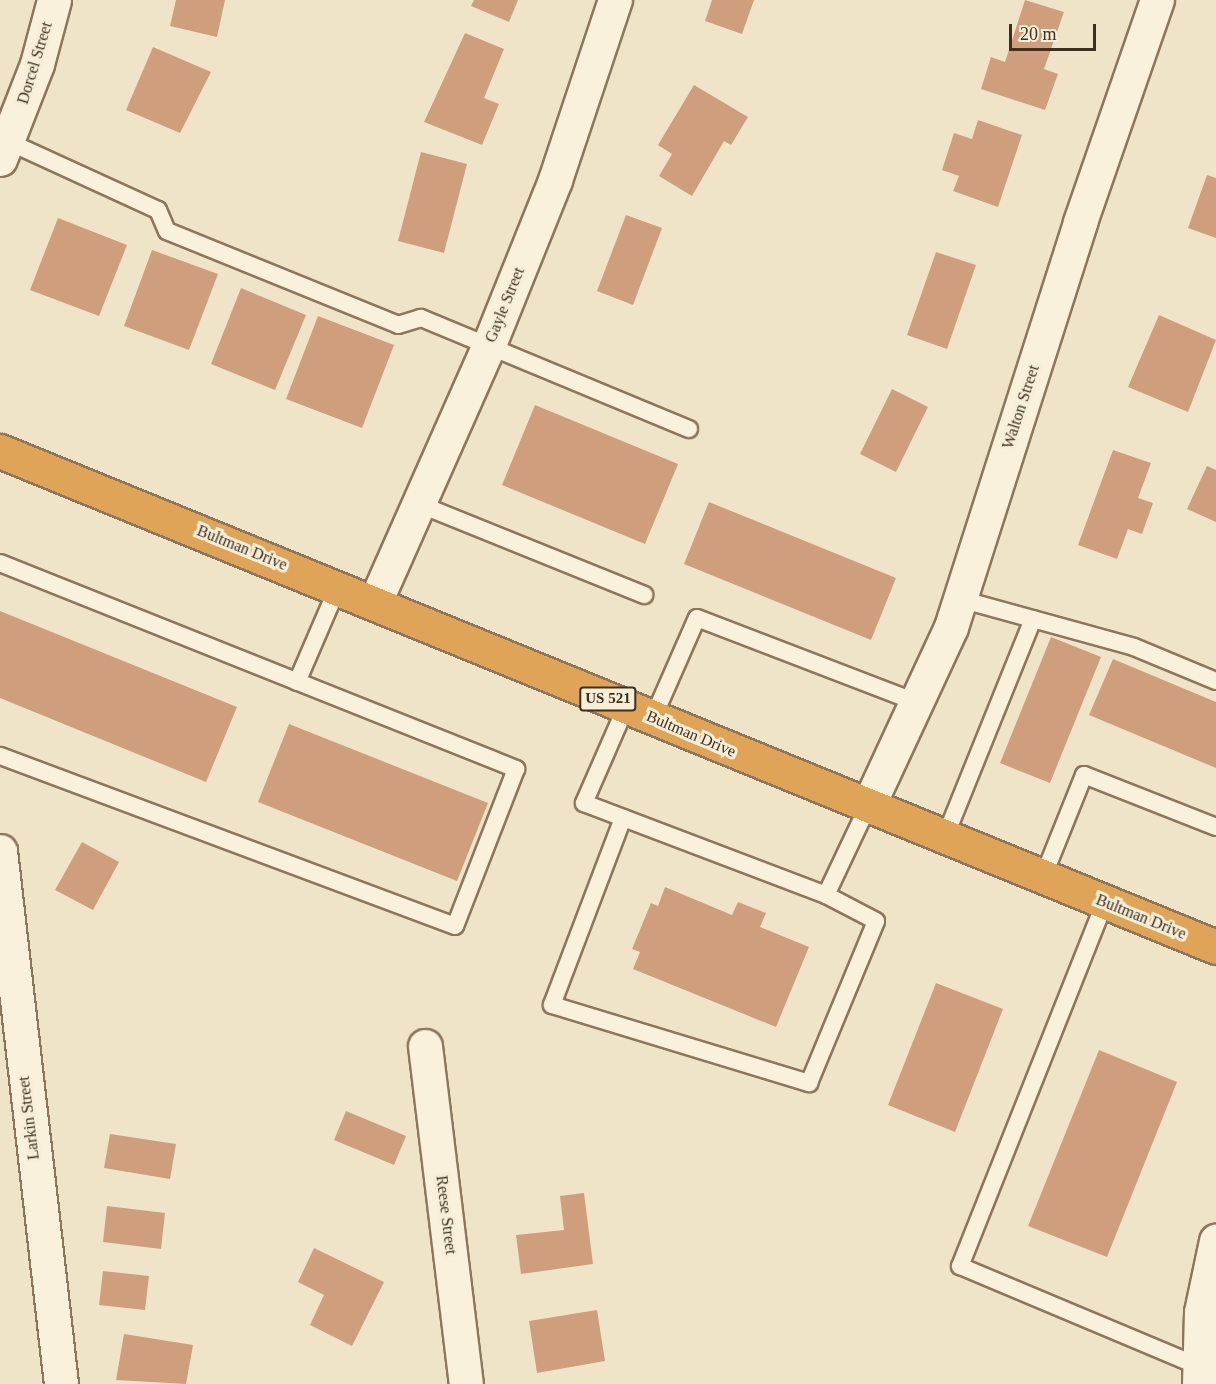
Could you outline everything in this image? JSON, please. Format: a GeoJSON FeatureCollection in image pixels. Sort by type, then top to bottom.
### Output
{"type":"FeatureCollection","features":[{"type":"Feature","properties":{"kind":"highway","name":"Bultman Drive"},"geometry":{"type":"LineString","coordinates":[[3,459],[338,587],[640,713],[1216,947]]}},
{"type":"Feature","properties":{"kind":"street","name":"Dorcel Street"},"geometry":{"type":"LineString","coordinates":[[4,150],[37,64],[54,0]]}},
{"type":"Feature","properties":{"kind":"street","name":"Gayle Street"},"geometry":{"type":"LineString","coordinates":[[375,602],[488,347],[555,180],[615,0]]}},
{"type":"Feature","properties":{"kind":"street","name":"Walton Street"},"geometry":{"type":"LineString","coordinates":[[868,806],[960,599],[1080,222],[1157,0]]}},
{"type":"Feature","properties":{"kind":"street","name":"Larkin Street"},"geometry":{"type":"LineString","coordinates":[[0,851],[61,1384]]}},
{"type":"Feature","properties":{"kind":"street","name":"Reese Street"},"geometry":{"type":"LineString","coordinates":[[425,1046],[466,1384]]}},
{"type":"Feature","properties":{"kind":"street"},"geometry":{"type":"LineString","coordinates":[[1198,1375],[1203,1294],[1216,1241]]}},
{"type":"Feature","properties":{"kind":"lane"},"geometry":{"type":"LineString","coordinates":[[4,150],[158,210],[167,231],[398,325],[421,318],[689,429]]}},
{"type":"Feature","properties":{"kind":"lane"},"geometry":{"type":"LineString","coordinates":[[418,504],[644,595]]}},
{"type":"Feature","properties":{"kind":"lane"},"geometry":{"type":"LineString","coordinates":[[0,563],[516,769],[455,926],[0,756]]}},
{"type":"Feature","properties":{"kind":"lane"},"geometry":{"type":"LineString","coordinates":[[297,682],[338,587]]}},
{"type":"Feature","properties":{"kind":"lane"},"geometry":{"type":"LineString","coordinates":[[960,599],[1134,647],[1216,681]]}},
{"type":"Feature","properties":{"kind":"lane"},"geometry":{"type":"LineString","coordinates":[[623,818],[552,1005],[809,1083],[876,921],[825,895],[584,803],[697,618],[916,702]]}},
{"type":"Feature","properties":{"kind":"lane"},"geometry":{"type":"LineString","coordinates":[[945,837],[1033,619]]}},
{"type":"Feature","properties":{"kind":"lane"},"geometry":{"type":"LineString","coordinates":[[1043,877],[1084,775],[1216,827]]}},
{"type":"Feature","properties":{"kind":"lane"},"geometry":{"type":"LineString","coordinates":[[825,895],[868,806]]}},
{"type":"Feature","properties":{"kind":"lane"},"geometry":{"type":"LineString","coordinates":[[1106,902],[960,1266],[1198,1375]]}},
{"type":"Feature","properties":{"kind":"building"},"geometry":{"type":"Polygon","coordinates":[[[176,0],[225,0],[217,37],[170,26],[176,0]]]}},
{"type":"Feature","properties":{"kind":"building"},"geometry":{"type":"Polygon","coordinates":[[[474,0],[518,0],[509,22],[471,6],[474,0]]]}},
{"type":"Feature","properties":{"kind":"building"},"geometry":{"type":"Polygon","coordinates":[[[712,0],[754,0],[742,34],[705,21],[712,0]]]}},
{"type":"Feature","properties":{"kind":"building"},"geometry":{"type":"Polygon","coordinates":[[[1025,0],[1064,12],[1044,69],[1058,74],[1045,110],[981,89],[991,57],[1005,62],[1025,0]]]}},
{"type":"Feature","properties":{"kind":"building"},"geometry":{"type":"Polygon","coordinates":[[[465,33],[504,49],[484,98],[499,104],[482,145],[424,122],[465,33]]]}},
{"type":"Feature","properties":{"kind":"building"},"geometry":{"type":"Polygon","coordinates":[[[153,47],[211,72],[180,133],[126,110],[153,47]]]}},
{"type":"Feature","properties":{"kind":"building"},"geometry":{"type":"Polygon","coordinates":[[[694,85],[748,117],[731,145],[724,141],[692,196],[659,176],[672,154],[658,145],[694,85]]]}},
{"type":"Feature","properties":{"kind":"building"},"geometry":{"type":"Polygon","coordinates":[[[978,120],[1022,135],[998,207],[953,191],[959,176],[942,170],[954,133],[972,139],[978,120]]]}},
{"type":"Feature","properties":{"kind":"building"},"geometry":{"type":"Polygon","coordinates":[[[421,152],[467,164],[444,253],[398,241],[421,152]]]}},
{"type":"Feature","properties":{"kind":"building"},"geometry":{"type":"Polygon","coordinates":[[[1207,175],[1216,178],[1216,238],[1188,228],[1207,175]]]}},
{"type":"Feature","properties":{"kind":"building"},"geometry":{"type":"Polygon","coordinates":[[[626,215],[662,228],[633,305],[597,291],[626,215]]]}},
{"type":"Feature","properties":{"kind":"building"},"geometry":{"type":"Polygon","coordinates":[[[58,218],[127,245],[99,316],[30,290],[58,218]]]}},
{"type":"Feature","properties":{"kind":"building"},"geometry":{"type":"Polygon","coordinates":[[[152,250],[218,274],[189,350],[124,326],[152,250]]]}},
{"type":"Feature","properties":{"kind":"building"},"geometry":{"type":"Polygon","coordinates":[[[936,252],[976,265],[947,349],[907,335],[936,252]]]}},
{"type":"Feature","properties":{"kind":"building"},"geometry":{"type":"Polygon","coordinates":[[[241,288],[306,315],[275,390],[211,364],[241,288]]]}},
{"type":"Feature","properties":{"kind":"building"},"geometry":{"type":"Polygon","coordinates":[[[1159,315],[1216,340],[1188,412],[1128,387],[1159,315]]]}},
{"type":"Feature","properties":{"kind":"building"},"geometry":{"type":"Polygon","coordinates":[[[318,316],[394,345],[362,428],[286,399],[318,316]]]}},
{"type":"Feature","properties":{"kind":"building"},"geometry":{"type":"Polygon","coordinates":[[[892,389],[928,407],[896,472],[860,454],[892,389]]]}},
{"type":"Feature","properties":{"kind":"building"},"geometry":{"type":"Polygon","coordinates":[[[535,405],[678,464],[645,544],[502,485],[535,405]]]}},
{"type":"Feature","properties":{"kind":"building"},"geometry":{"type":"Polygon","coordinates":[[[1113,450],[1151,463],[1138,498],[1153,503],[1142,534],[1128,529],[1117,559],[1078,545],[1113,450]]]}},
{"type":"Feature","properties":{"kind":"building"},"geometry":{"type":"Polygon","coordinates":[[[1207,466],[1216,470],[1216,522],[1187,509],[1207,466]]]}},
{"type":"Feature","properties":{"kind":"building"},"geometry":{"type":"Polygon","coordinates":[[[709,502],[896,578],[871,640],[684,564],[709,502]]]}},
{"type":"Feature","properties":{"kind":"building"},"geometry":{"type":"Polygon","coordinates":[[[0,611],[237,707],[206,782],[0,698],[0,611]]]}},
{"type":"Feature","properties":{"kind":"building"},"geometry":{"type":"Polygon","coordinates":[[[1051,637],[1101,657],[1050,783],[1000,763],[1051,637]]]}},
{"type":"Feature","properties":{"kind":"building"},"geometry":{"type":"Polygon","coordinates":[[[1113,659],[1216,702],[1216,768],[1089,715],[1113,659]]]}},
{"type":"Feature","properties":{"kind":"building"},"geometry":{"type":"Polygon","coordinates":[[[289,724],[488,803],[457,881],[258,802],[289,724]]]}},
{"type":"Feature","properties":{"kind":"building"},"geometry":{"type":"Polygon","coordinates":[[[82,842],[119,862],[93,910],[55,890],[82,842]]]}},
{"type":"Feature","properties":{"kind":"building"},"geometry":{"type":"Polygon","coordinates":[[[665,887],[732,915],[738,902],[766,913],[760,927],[809,947],[776,1027],[633,969],[640,952],[632,949],[651,903],[658,906],[665,887]]]}},
{"type":"Feature","properties":{"kind":"building"},"geometry":{"type":"Polygon","coordinates":[[[936,983],[1003,1009],[955,1132],[888,1105],[936,983]]]}},
{"type":"Feature","properties":{"kind":"building"},"geometry":{"type":"Polygon","coordinates":[[[1099,1050],[1177,1082],[1107,1257],[1028,1226],[1099,1050]]]}},
{"type":"Feature","properties":{"kind":"building"},"geometry":{"type":"Polygon","coordinates":[[[346,1111],[406,1136],[394,1165],[334,1140],[346,1111]]]}},
{"type":"Feature","properties":{"kind":"building"},"geometry":{"type":"Polygon","coordinates":[[[110,1134],[176,1144],[170,1179],[104,1168],[110,1134]]]}},
{"type":"Feature","properties":{"kind":"building"},"geometry":{"type":"Polygon","coordinates":[[[584,1193],[593,1264],[521,1274],[516,1235],[564,1230],[560,1196],[584,1193]]]}},
{"type":"Feature","properties":{"kind":"building"},"geometry":{"type":"Polygon","coordinates":[[[107,1206],[165,1213],[161,1249],[103,1242],[107,1206]]]}},
{"type":"Feature","properties":{"kind":"building"},"geometry":{"type":"Polygon","coordinates":[[[314,1248],[384,1282],[352,1346],[310,1325],[324,1295],[298,1282],[314,1248]]]}},
{"type":"Feature","properties":{"kind":"building"},"geometry":{"type":"Polygon","coordinates":[[[103,1271],[149,1276],[145,1310],[99,1305],[103,1271]]]}},
{"type":"Feature","properties":{"kind":"building"},"geometry":{"type":"Polygon","coordinates":[[[597,1310],[605,1361],[537,1373],[529,1321],[597,1310]]]}},
{"type":"Feature","properties":{"kind":"building"},"geometry":{"type":"Polygon","coordinates":[[[124,1334],[193,1345],[186,1384],[116,1380],[124,1334]]]}}]}
